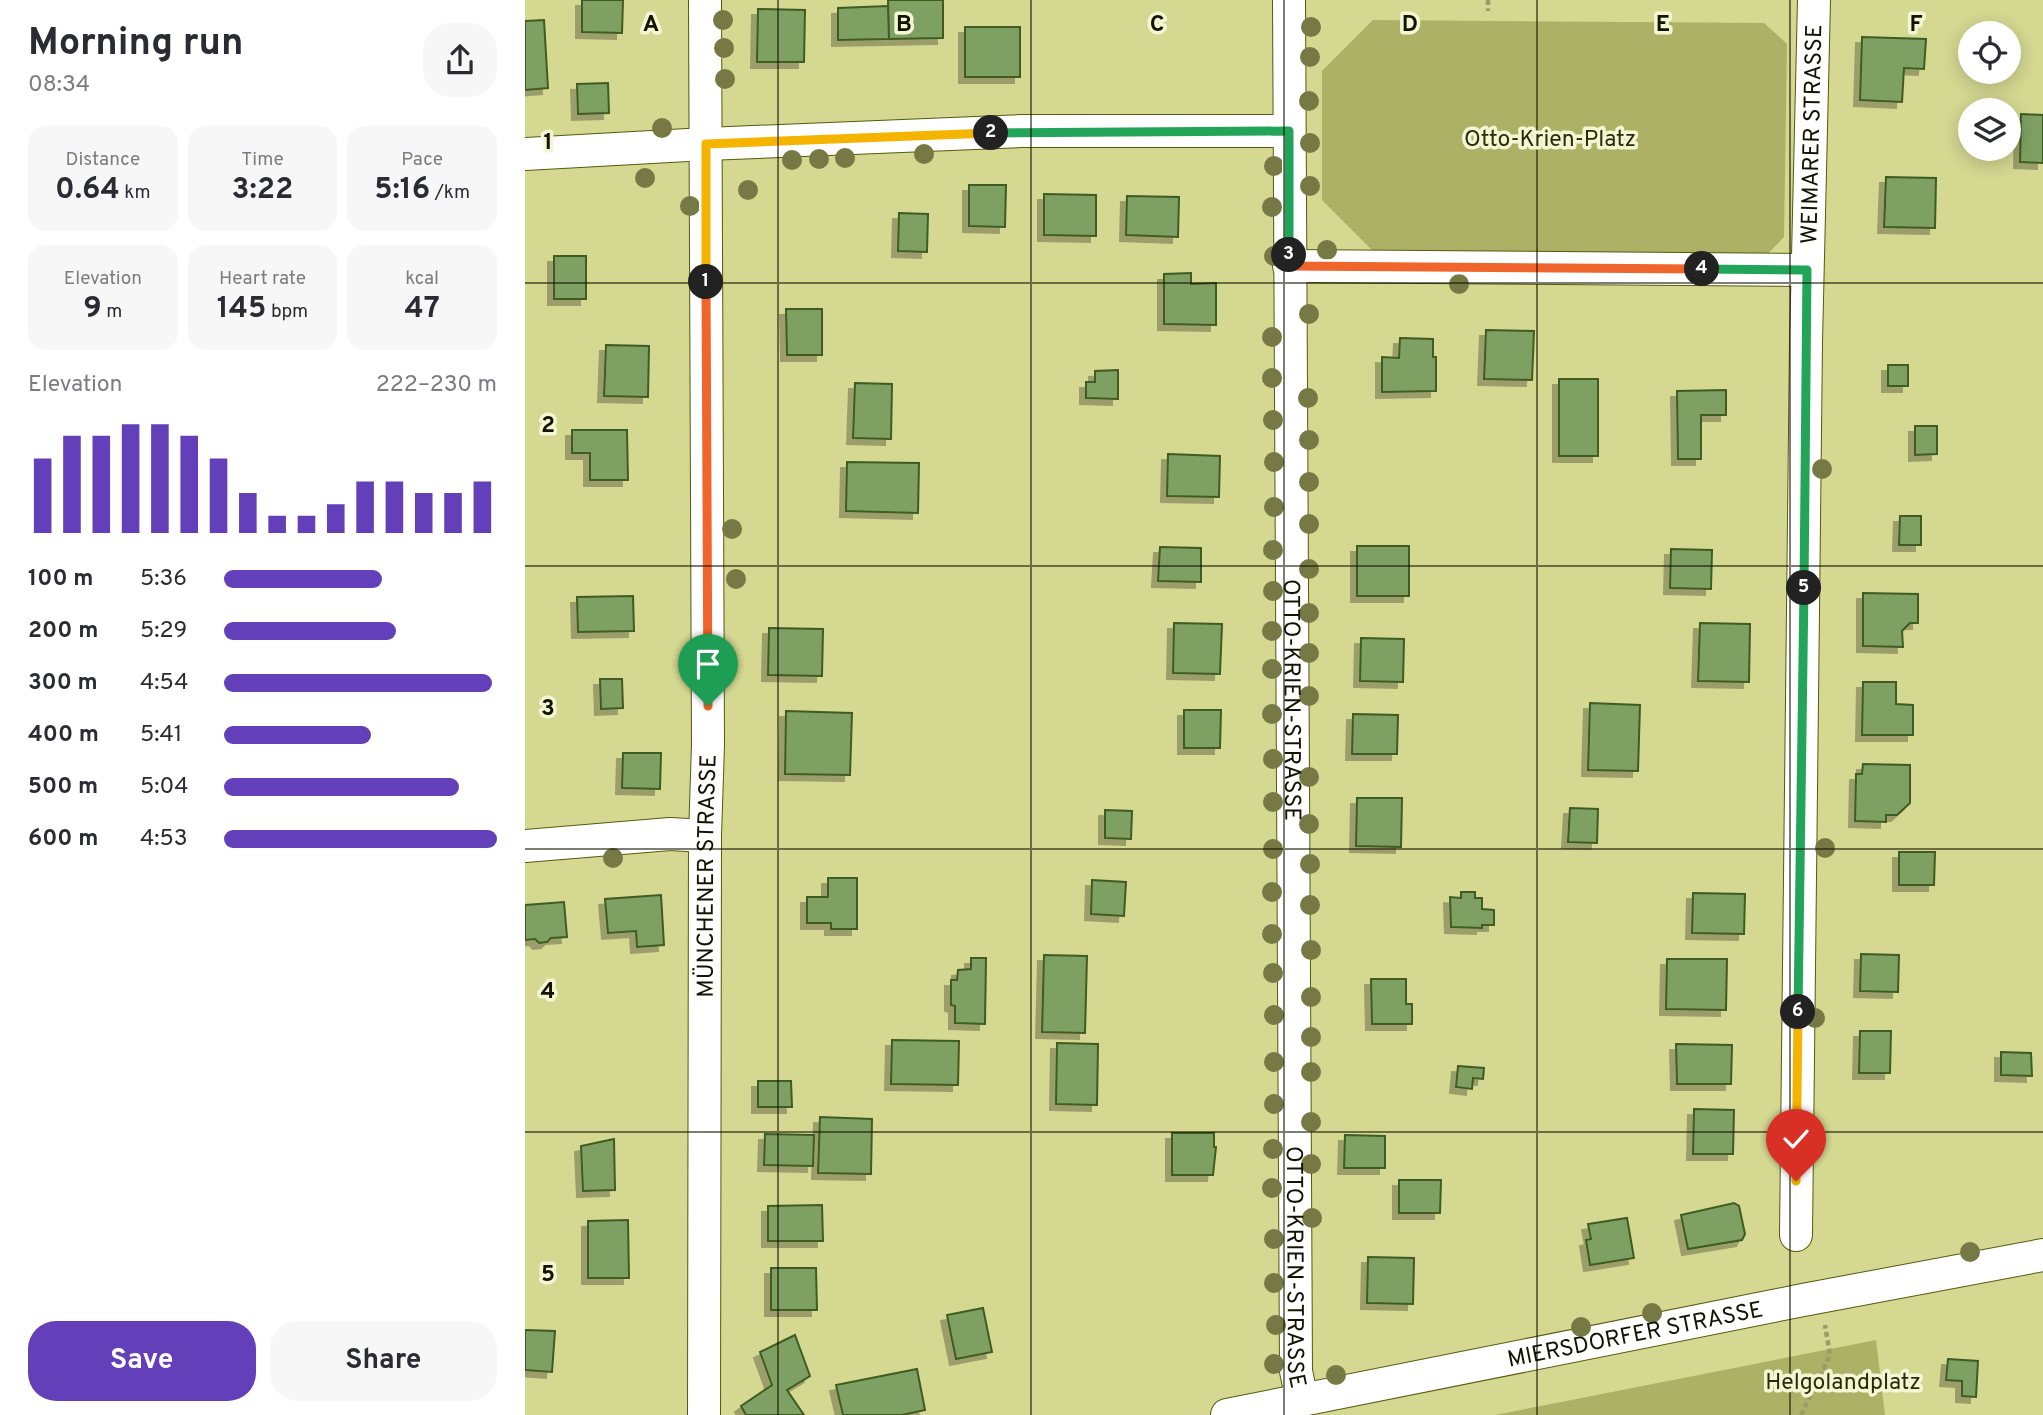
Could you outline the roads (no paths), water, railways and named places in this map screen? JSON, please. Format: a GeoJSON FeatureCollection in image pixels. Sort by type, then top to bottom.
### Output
{"type":"FeatureCollection","features":[{"type":"Feature","properties":{"kind":"street","name":"MÜNCHENER STRASSE"},"geometry":{"type":"LineString","coordinates":[[704,1415],[705,836],[708,765],[705,0]]}},
{"type":"Feature","properties":{"kind":"street","name":"OTTO-KRIEN-STRASSE"},"geometry":{"type":"LineString","coordinates":[[1289,0],[1296,1371],[1301,1400]]}},
{"type":"Feature","properties":{"kind":"street","name":"WEIMARER STRASSE"},"geometry":{"type":"LineString","coordinates":[[1796,1235],[1807,270],[1814,0]]}},
{"type":"Feature","properties":{"kind":"street"},"geometry":{"type":"LineString","coordinates":[[525,154],[1022,131],[1289,131]]}},
{"type":"Feature","properties":{"kind":"street"},"geometry":{"type":"LineString","coordinates":[[1289,266],[1807,270]]}},
{"type":"Feature","properties":{"kind":"street"},"geometry":{"type":"LineString","coordinates":[[525,846],[670,834],[705,836]]}},
{"type":"Feature","properties":{"kind":"street","name":"MIERSDORFER STRASSE"},"geometry":{"type":"LineString","coordinates":[[1227,1415],[2043,1255]]}},
{"type":"Feature","properties":{"kind":"park label","name":"Otto-Krien-Platz"},"geometry":{"type":"Point","coordinates":[1550,138]}},
{"type":"Feature","properties":{"kind":"park label","name":"Helgolandplatz"},"geometry":{"type":"Point","coordinates":[1843,1381]}}]}
